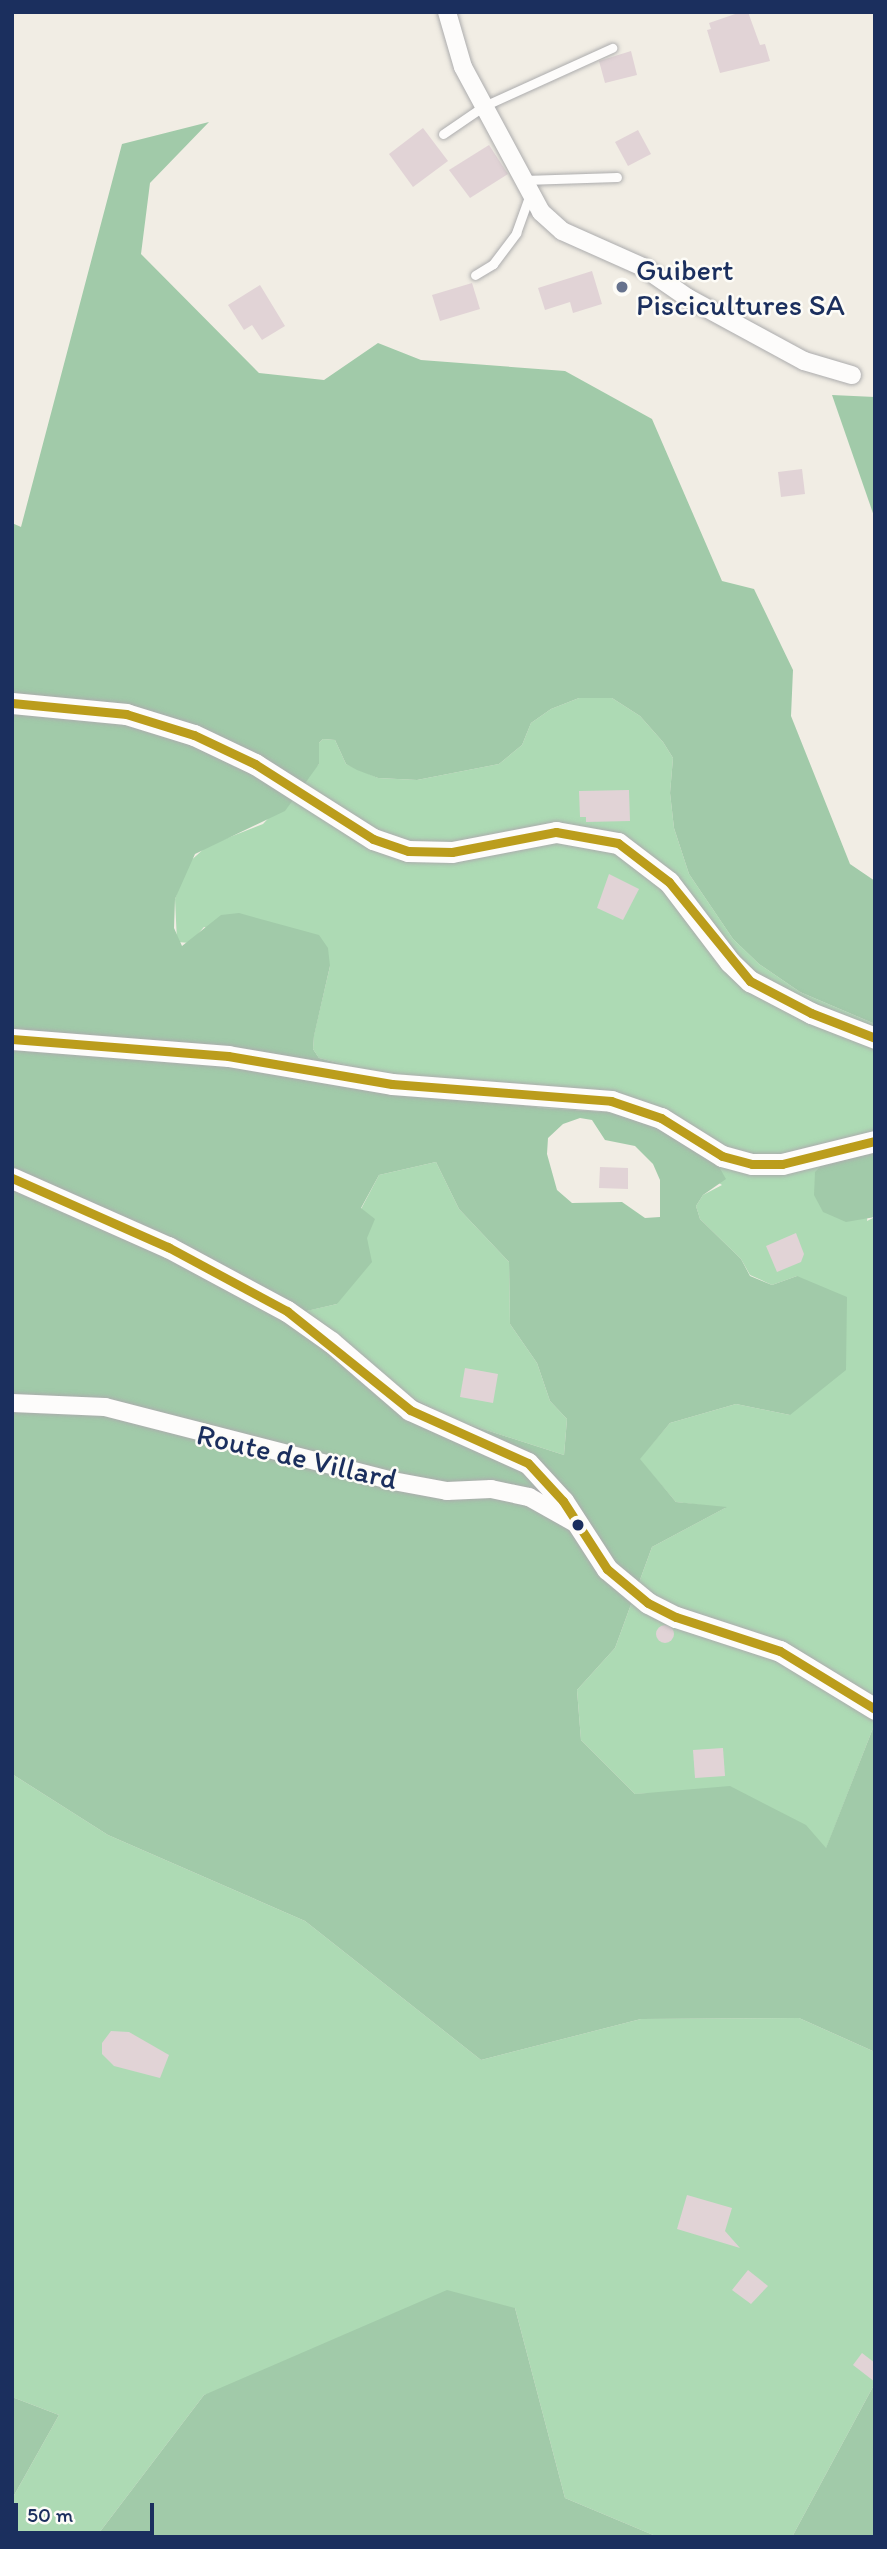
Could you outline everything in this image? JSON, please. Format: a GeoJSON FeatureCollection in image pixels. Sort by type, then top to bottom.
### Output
{"type":"FeatureCollection","features":[{"type":"Feature","properties":{"kind":"street"},"geometry":{"type":"LineString","coordinates":[[447,12],[456,52],[484,106],[541,212],[562,231],[643,267],[688,298],[804,362],[852,375]]}},
{"type":"Feature","properties":{"kind":"street"},"geometry":{"type":"LineString","coordinates":[[12,703],[126,713],[194,735],[255,764],[350,827],[408,851],[452,852],[556,832],[618,843],[670,882],[730,962],[750,981],[811,1013],[875,1038]]}},
{"type":"Feature","properties":{"kind":"street"},"geometry":{"type":"LineString","coordinates":[[12,1039],[228,1056],[392,1084],[611,1101],[661,1118],[722,1156],[752,1164],[782,1164],[875,1141]]}},
{"type":"Feature","properties":{"kind":"street","name":"Route de Villard"},"geometry":{"type":"LineString","coordinates":[[12,1178],[168,1247],[287,1311],[331,1342],[410,1410],[528,1463],[554,1489],[607,1569],[648,1603],[676,1617],[780,1651],[875,1709]]}},
{"type":"Feature","properties":{"kind":"street","name":"Route de Villard"},"geometry":{"type":"LineString","coordinates":[[12,1403],[106,1407],[393,1481],[447,1491],[504,1491],[529,1497],[577,1524]]}},
{"type":"Feature","properties":{"kind":"lane"},"geometry":{"type":"LineString","coordinates":[[443,134],[484,106],[612,48]]}},
{"type":"Feature","properties":{"kind":"lane"},"geometry":{"type":"LineString","coordinates":[[475,275],[493,264],[516,233],[527,186],[617,177]]}},
{"type":"Feature","properties":{"kind":"green space"},"geometry":{"type":"Polygon","coordinates":[[[209,122],[150,183],[141,254],[259,373],[324,380],[378,343],[421,360],[565,371],[652,419],[722,581],[754,589],[793,670],[791,716],[850,864],[875,881],[875,1024],[800,992],[759,964],[733,939],[689,874],[674,828],[670,793],[673,758],[640,716],[612,698],[579,698],[551,709],[531,723],[522,745],[499,764],[417,780],[378,778],[357,770],[346,764],[335,740],[323,739],[319,743],[319,764],[285,811],[195,854],[175,899],[174,928],[182,946],[221,915],[239,913],[319,935],[328,948],[330,966],[314,1036],[313,1049],[319,1058],[456,1094],[542,1108],[607,1112],[650,1124],[718,1165],[726,1179],[703,1195],[696,1206],[700,1219],[741,1259],[750,1276],[772,1285],[797,1276],[847,1297],[846,1370],[790,1415],[736,1404],[670,1423],[640,1459],[676,1502],[727,1507],[652,1547],[615,1648],[577,1690],[581,1740],[635,1794],[730,1786],[806,1825],[826,1848],[875,1723],[875,2052],[799,2018],[641,2019],[481,2060],[305,1921],[108,1835],[12,1774],[12,523],[21,527],[122,144],[209,122]],[[580,1118],[563,1124],[548,1138],[547,1154],[557,1190],[572,1203],[622,1202],[645,1218],[660,1217],[660,1180],[653,1164],[635,1146],[605,1140],[592,1120],[580,1118]],[[436,1162],[379,1175],[361,1208],[375,1219],[367,1238],[372,1262],[337,1304],[298,1313],[390,1386],[455,1420],[564,1455],[567,1419],[550,1401],[537,1363],[510,1324],[509,1262],[459,1209],[436,1162]]]}},
{"type":"Feature","properties":{"kind":"green space"},"geometry":{"type":"Polygon","coordinates":[[[832,395],[875,397],[875,519],[832,395]]]}},
{"type":"Feature","properties":{"kind":"green space"},"geometry":{"type":"Polygon","coordinates":[[[579,698],[612,698],[640,716],[663,742],[673,758],[670,793],[674,828],[689,874],[733,939],[759,964],[800,992],[875,1024],[875,1139],[867,1221],[875,1217],[875,1723],[826,1849],[680,1792],[635,1794],[581,1740],[577,1690],[615,1648],[652,1547],[725,1508],[676,1502],[639,1459],[670,1423],[736,1404],[790,1415],[797,1276],[772,1285],[750,1275],[741,1259],[700,1219],[696,1206],[703,1195],[722,1185],[607,1112],[542,1108],[456,1094],[319,1058],[313,1049],[314,1035],[330,966],[204,927],[190,943],[177,942],[175,899],[187,864],[207,846],[263,824],[319,764],[319,743],[323,739],[335,740],[346,764],[378,778],[417,780],[499,764],[522,745],[531,723],[551,709],[579,698]]]}},
{"type":"Feature","properties":{"kind":"green space"},"geometry":{"type":"Polygon","coordinates":[[[875,1139],[875,1217],[846,1222],[823,1212],[814,1195],[815,1172],[836,1151],[875,1139]]]}},
{"type":"Feature","properties":{"kind":"green space"},"geometry":{"type":"Polygon","coordinates":[[[436,1162],[459,1209],[509,1262],[510,1324],[537,1363],[550,1401],[567,1419],[564,1455],[455,1420],[390,1386],[297,1313],[337,1304],[361,1209],[379,1175],[436,1162]]]}},
{"type":"Feature","properties":{"kind":"green space"},"geometry":{"type":"Polygon","coordinates":[[[12,1774],[108,1835],[305,1921],[481,2060],[641,2019],[799,2018],[875,2052],[875,2383],[792,2537],[658,2537],[565,2498],[515,2308],[204,2395],[96,2537],[12,2537],[12,2499],[59,2415],[12,2397],[12,1774]]]}},
{"type":"Feature","properties":{"kind":"green space"},"geometry":{"type":"Polygon","coordinates":[[[447,2290],[515,2308],[565,2498],[658,2537],[96,2537],[204,2395],[447,2290]]]}},
{"type":"Feature","properties":{"kind":"green space"},"geometry":{"type":"Polygon","coordinates":[[[875,2383],[875,2537],[792,2537],[875,2383]]]}},
{"type":"Feature","properties":{"kind":"green space"},"geometry":{"type":"Polygon","coordinates":[[[12,2397],[59,2415],[12,2499],[12,2397]]]}},
{"type":"Feature","properties":{"kind":"building"},"geometry":{"type":"Polygon","coordinates":[[[748,12],[760,45],[765,44],[770,61],[720,73],[707,30],[711,29],[709,23],[748,12]]]}},
{"type":"Feature","properties":{"kind":"building"},"geometry":{"type":"Polygon","coordinates":[[[631,51],[637,75],[605,83],[599,61],[631,51]]]}},
{"type":"Feature","properties":{"kind":"building"},"geometry":{"type":"Polygon","coordinates":[[[423,128],[448,161],[413,187],[389,154],[423,128]]]}},
{"type":"Feature","properties":{"kind":"building"},"geometry":{"type":"Polygon","coordinates":[[[638,130],[651,154],[628,166],[615,142],[638,130]]]}},
{"type":"Feature","properties":{"kind":"building"},"geometry":{"type":"Polygon","coordinates":[[[489,145],[508,174],[470,198],[449,170],[489,145]]]}},
{"type":"Feature","properties":{"kind":"building"},"geometry":{"type":"Polygon","coordinates":[[[592,271],[602,304],[573,313],[570,302],[545,310],[538,288],[592,271]]]}},
{"type":"Feature","properties":{"kind":"building"},"geometry":{"type":"Polygon","coordinates":[[[472,283],[480,309],[440,321],[432,295],[472,283]]]}},
{"type":"Feature","properties":{"kind":"building"},"geometry":{"type":"Polygon","coordinates":[[[260,285],[285,326],[262,340],[252,325],[244,330],[228,305],[260,285]]]}},
{"type":"Feature","properties":{"kind":"building"},"geometry":{"type":"Polygon","coordinates":[[[802,469],[805,494],[781,497],[778,472],[802,469]]]}},
{"type":"Feature","properties":{"kind":"building"},"geometry":{"type":"Polygon","coordinates":[[[629,790],[630,821],[586,822],[586,817],[580,817],[579,791],[629,790]]]}},
{"type":"Feature","properties":{"kind":"building"},"geometry":{"type":"Polygon","coordinates":[[[609,874],[639,889],[623,920],[597,908],[609,874]]]}},
{"type":"Feature","properties":{"kind":"building"},"geometry":{"type":"Polygon","coordinates":[[[600,1167],[628,1168],[628,1189],[599,1188],[600,1167]]]}},
{"type":"Feature","properties":{"kind":"building"},"geometry":{"type":"Polygon","coordinates":[[[796,1233],[804,1254],[801,1262],[777,1272],[766,1246],[796,1233]]]}},
{"type":"Feature","properties":{"kind":"building"},"geometry":{"type":"Polygon","coordinates":[[[465,1368],[498,1374],[493,1403],[460,1397],[465,1368]]]}},
{"type":"Feature","properties":{"kind":"building"},"geometry":{"type":"Polygon","coordinates":[[[665,1625],[671,1628],[674,1634],[671,1640],[665,1643],[659,1640],[656,1634],[659,1628],[665,1625]]]}},
{"type":"Feature","properties":{"kind":"building"},"geometry":{"type":"Polygon","coordinates":[[[723,1748],[725,1776],[695,1778],[693,1750],[723,1748]]]}},
{"type":"Feature","properties":{"kind":"building"},"geometry":{"type":"Polygon","coordinates":[[[111,2031],[129,2032],[169,2055],[160,2078],[114,2066],[102,2054],[102,2043],[111,2031]]]}},
{"type":"Feature","properties":{"kind":"building"},"geometry":{"type":"Polygon","coordinates":[[[687,2195],[732,2208],[725,2231],[740,2248],[677,2229],[687,2195]]]}},
{"type":"Feature","properties":{"kind":"building"},"geometry":{"type":"Polygon","coordinates":[[[748,2270],[768,2286],[751,2304],[732,2290],[748,2270]]]}},
{"type":"Feature","properties":{"kind":"building"},"geometry":{"type":"Polygon","coordinates":[[[862,2353],[875,2363],[875,2382],[853,2365],[862,2353]]]}},
{"type":"Feature","properties":{"kind":"transit line"},"geometry":{"type":"LineString","coordinates":[[12,703],[126,714],[194,735],[255,764],[373,839],[408,851],[452,852],[556,832],[618,843],[669,882],[750,981],[811,1013],[875,1038]]}},
{"type":"Feature","properties":{"kind":"transit line"},"geometry":{"type":"LineString","coordinates":[[12,1039],[228,1056],[392,1084],[611,1101],[661,1118],[722,1156],[752,1164],[782,1164],[875,1141]]}},
{"type":"Feature","properties":{"kind":"transit line"},"geometry":{"type":"LineString","coordinates":[[12,1178],[168,1247],[287,1311],[410,1410],[528,1463],[563,1501],[607,1569],[648,1603],[676,1617],[780,1651],[875,1709]]}},
{"type":"Feature","properties":{"kind":"place","name":"Guibert Piscicultures SA"},"geometry":{"type":"Point","coordinates":[622,287]}}]}
